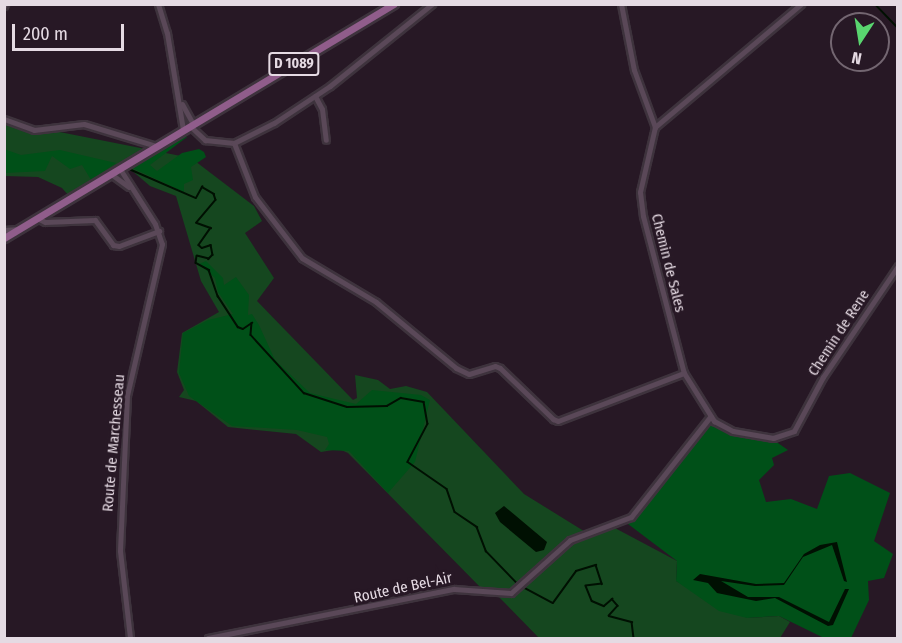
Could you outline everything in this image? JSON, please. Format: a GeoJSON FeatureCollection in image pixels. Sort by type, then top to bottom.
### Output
{"type":"FeatureCollection","features":[{"type":"Feature","properties":{"kind":"main road","name":"D 1089"},"geometry":{"type":"LineString","coordinates":[[4,238],[394,4]]}},
{"type":"Feature","properties":{"kind":"street"},"geometry":{"type":"LineString","coordinates":[[158,4],[180,100],[183,130]]}},
{"type":"Feature","properties":{"kind":"street"},"geometry":{"type":"LineString","coordinates":[[180,100],[192,125],[212,143],[234,143],[315,96],[432,4]]}},
{"type":"Feature","properties":{"kind":"street"},"geometry":{"type":"LineString","coordinates":[[621,4],[634,70],[656,127],[801,4]]}},
{"type":"Feature","properties":{"kind":"street"},"geometry":{"type":"LineString","coordinates":[[315,96],[322,109],[326,140]]}},
{"type":"Feature","properties":{"kind":"street"},"geometry":{"type":"LineString","coordinates":[[4,119],[34,130],[84,124],[156,146]]}},
{"type":"Feature","properties":{"kind":"street","name":"Chemin de Sales"},"geometry":{"type":"LineString","coordinates":[[656,127],[640,192],[684,373],[710,417]]}},
{"type":"Feature","properties":{"kind":"street"},"geometry":{"type":"LineString","coordinates":[[234,143],[255,197],[302,258],[376,302],[456,368],[469,374],[500,368],[553,419],[558,421],[684,373]]}},
{"type":"Feature","properties":{"kind":"street"},"geometry":{"type":"LineString","coordinates":[[37,218],[45,222],[94,220],[119,246],[159,231],[133,189],[124,166]]}},
{"type":"Feature","properties":{"kind":"street"},"geometry":{"type":"LineString","coordinates":[[111,174],[133,189]]}},
{"type":"Feature","properties":{"kind":"street"},"geometry":{"type":"LineString","coordinates":[[4,230],[20,229]]}},
{"type":"Feature","properties":{"kind":"street","name":"Route de Marchesseau"},"geometry":{"type":"LineString","coordinates":[[130,639],[120,551],[123,453],[131,371],[162,250],[159,231]]}},
{"type":"Feature","properties":{"kind":"street","name":"Chemin de Rene"},"geometry":{"type":"LineString","coordinates":[[710,417],[733,431],[773,438],[794,431],[823,377],[897,266]]}},
{"type":"Feature","properties":{"kind":"street","name":"Route de Bel-Air"},"geometry":{"type":"LineString","coordinates":[[208,639],[454,589],[506,595],[521,585],[570,540],[631,518],[710,417]]}},
{"type":"Feature","properties":{"kind":"green space"},"geometry":{"type":"Polygon","coordinates":[[[4,121],[191,158],[254,206],[262,221],[245,233],[274,278],[257,301],[353,400],[357,398],[355,375],[378,380],[390,389],[406,386],[427,392],[524,494],[587,533],[613,527],[677,561],[676,581],[747,618],[779,616],[790,622],[780,638],[539,638],[494,592],[481,588],[348,453],[339,449],[321,452],[296,434],[228,427],[196,401],[179,397],[184,390],[177,372],[182,333],[219,312],[201,281],[176,196],[150,186],[123,163],[69,196],[62,188],[38,177],[5,176],[4,121]]]}},
{"type":"Feature","properties":{"kind":"green space"},"geometry":{"type":"Polygon","coordinates":[[[181,133],[187,137],[150,165],[157,171],[182,153],[199,149],[204,152],[206,157],[191,167],[193,180],[184,184],[184,192],[128,166],[181,133]]]}},
{"type":"Feature","properties":{"kind":"green space"},"geometry":{"type":"Polygon","coordinates":[[[4,149],[21,155],[60,150],[116,163],[91,180],[82,165],[70,169],[52,156],[45,171],[5,173],[4,149]]]}},
{"type":"Feature","properties":{"kind":"green space"},"geometry":{"type":"Polygon","coordinates":[[[206,261],[223,278],[224,285],[236,277],[249,295],[248,315],[252,314],[259,325],[275,360],[310,393],[356,404],[372,390],[421,395],[430,400],[415,462],[388,493],[349,451],[325,450],[329,444],[327,437],[297,430],[232,426],[189,396],[179,373],[183,333],[208,320],[233,314],[218,292],[215,278],[199,264],[206,261]]]}},
{"type":"Feature","properties":{"kind":"green space"},"geometry":{"type":"Polygon","coordinates":[[[709,421],[740,436],[775,441],[788,450],[772,458],[774,465],[759,480],[766,502],[791,499],[817,509],[829,476],[850,473],[890,493],[874,541],[893,554],[884,578],[868,581],[869,600],[851,638],[824,638],[779,616],[747,618],[719,611],[676,581],[677,561],[628,524],[709,421]]]}},
{"type":"Feature","properties":{"kind":"shaded area"},"geometry":{"type":"Polygon","coordinates":[[[504,506],[547,542],[544,550],[536,552],[500,522],[495,513],[504,506]]]}},
{"type":"Feature","properties":{"kind":"shaded area"},"geometry":{"type":"Polygon","coordinates":[[[837,542],[847,582],[844,581],[832,545],[803,557],[784,585],[755,586],[721,581],[748,597],[779,597],[829,622],[845,589],[849,589],[833,625],[828,626],[775,598],[756,601],[717,593],[708,583],[693,580],[700,574],[756,584],[784,583],[804,554],[820,545],[837,542]]]}},
{"type":"Feature","properties":{"kind":"waterway"},"geometry":{"type":"LineString","coordinates":[[875,4],[898,28]]}},
{"type":"Feature","properties":{"kind":"waterway"},"geometry":{"type":"LineString","coordinates":[[127,168],[196,198],[202,187],[214,194],[216,200],[197,223],[211,228],[199,245],[202,248],[211,245],[213,255],[209,259],[197,256],[196,263],[209,270],[218,296],[238,327],[243,329],[252,323],[251,335],[304,393],[347,407],[387,406],[401,398],[424,402],[428,424],[408,462],[447,489],[455,512],[477,527],[486,551],[517,583]]}},
{"type":"Feature","properties":{"kind":"waterway"},"geometry":{"type":"LineString","coordinates":[[521,586],[553,603],[576,571],[596,565],[602,584],[586,586],[592,601],[604,606],[612,599],[618,606],[609,616],[632,622],[634,638]]}}]}
